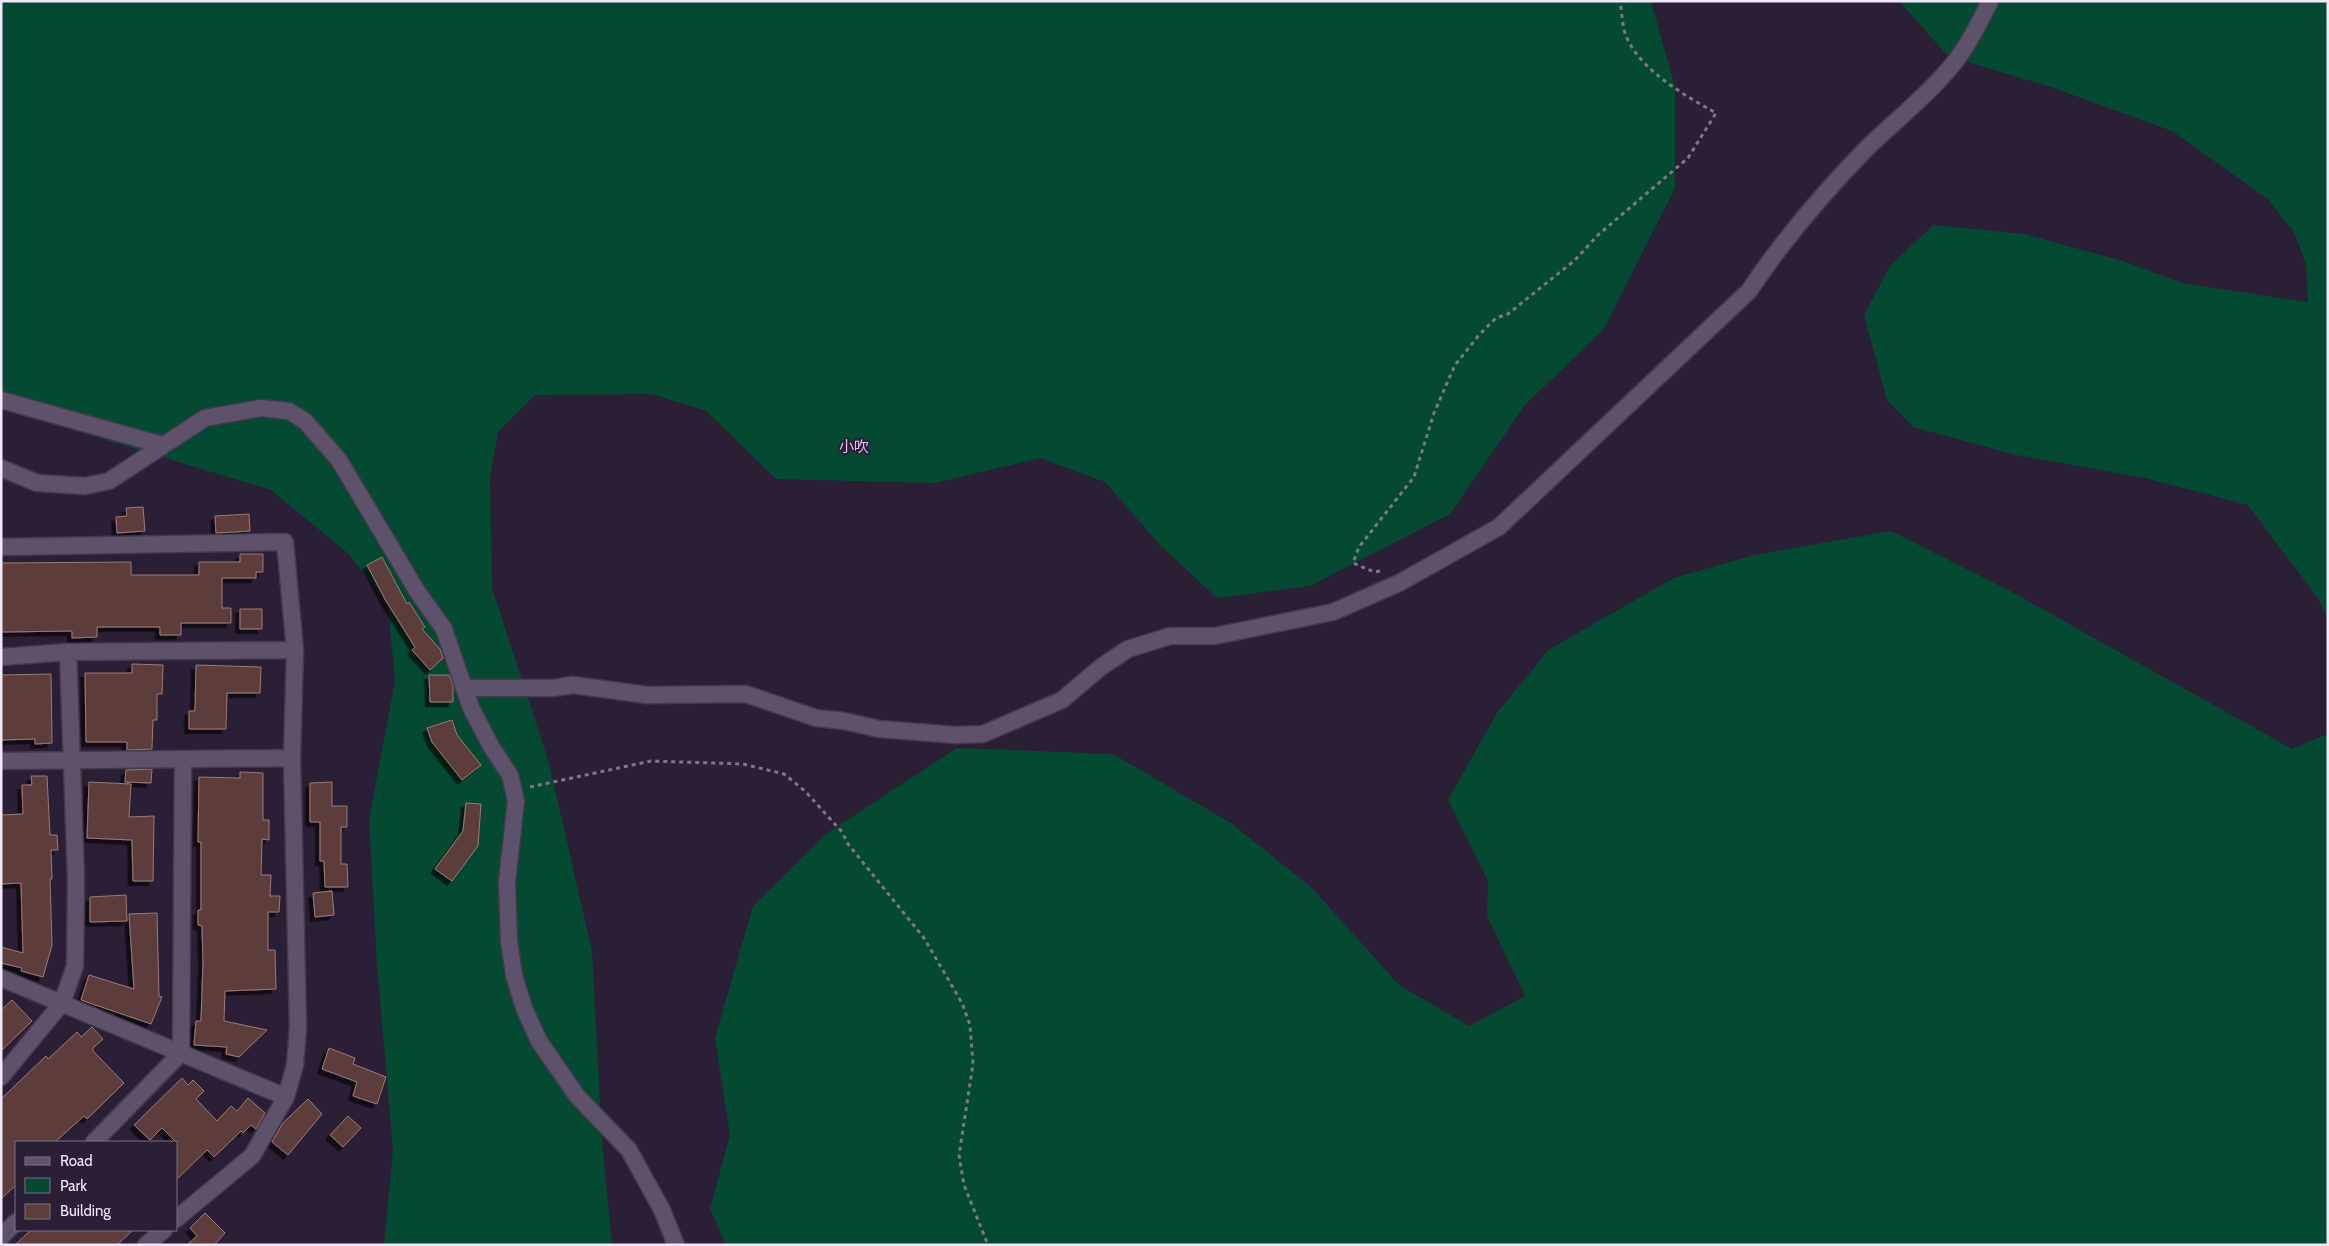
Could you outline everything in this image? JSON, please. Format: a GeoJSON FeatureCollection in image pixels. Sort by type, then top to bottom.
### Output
{"type":"FeatureCollection","features":[{"type":"Feature","properties":{"kind":"street"},"geometry":{"type":"LineString","coordinates":[[464,688],[554,688],[572,685],[647,695],[746,694],[816,718],[844,721],[879,729],[956,735],[983,734],[1062,700],[1101,667],[1128,649],[1170,636],[1215,636],[1333,612],[1391,586],[1500,527],[1749,290],[1777,248],[1867,148],[1907,112],[1954,62],[1990,1]]}},
{"type":"Feature","properties":{"kind":"street"},"geometry":{"type":"LineString","coordinates":[[1,400],[162,445]]}},
{"type":"Feature","properties":{"kind":"street"},"geometry":{"type":"LineString","coordinates":[[1,468],[37,483],[85,486],[109,481],[205,418],[261,408],[289,411],[305,421],[339,460],[417,591],[444,629],[471,708],[492,748],[510,775],[516,801],[507,882],[509,940],[514,975],[524,1008],[538,1041],[577,1096],[629,1150],[662,1210],[676,1245]]}},
{"type":"Feature","properties":{"kind":"street"},"geometry":{"type":"LineString","coordinates":[[1,547],[285,542],[295,650],[292,758],[298,1027],[295,1065],[286,1097],[252,1156],[178,1218]]}},
{"type":"Feature","properties":{"kind":"street"},"geometry":{"type":"LineString","coordinates":[[1,657],[68,652],[295,650]]}},
{"type":"Feature","properties":{"kind":"street"},"geometry":{"type":"LineString","coordinates":[[1,1077],[62,1002],[75,966],[76,879],[70,760],[68,652]]}},
{"type":"Feature","properties":{"kind":"street"},"geometry":{"type":"LineString","coordinates":[[1,761],[292,758]]}},
{"type":"Feature","properties":{"kind":"street"},"geometry":{"type":"LineString","coordinates":[[95,1141],[181,1053],[183,759]]}},
{"type":"Feature","properties":{"kind":"street"},"geometry":{"type":"LineString","coordinates":[[1,978],[286,1097]]}},
{"type":"Feature","properties":{"kind":"street"},"geometry":{"type":"LineString","coordinates":[[1,1237],[15,1223]]}},
{"type":"Feature","properties":{"kind":"street"},"geometry":{"type":"LineString","coordinates":[[146,1245],[163,1231]]}},
{"type":"Feature","properties":{"kind":"path"},"geometry":{"type":"LineString","coordinates":[[1383,570],[1374,572],[1353,563],[1359,547],[1414,477],[1434,413],[1455,365],[1478,335],[1496,318],[1508,314],[1575,260],[1598,235],[1688,158],[1716,113],[1671,87],[1634,50],[1625,34],[1620,1]]}},
{"type":"Feature","properties":{"kind":"path"},"geometry":{"type":"LineString","coordinates":[[514,791],[651,761],[744,764],[784,774],[805,791],[842,832],[848,844],[924,938],[962,1003],[970,1025],[973,1064],[959,1155],[964,1185],[988,1245]]}},
{"type":"Feature","properties":{"kind":"green space"},"geometry":{"type":"Polygon","coordinates":[[[1,1],[1651,1],[1675,87],[1675,188],[1603,330],[1525,405],[1450,514],[1310,586],[1217,598],[1160,545],[1105,482],[1040,458],[935,483],[776,479],[706,411],[652,394],[535,395],[498,432],[490,478],[492,588],[549,763],[592,951],[602,1140],[612,1245],[384,1245],[393,1150],[377,965],[369,819],[395,681],[388,605],[350,555],[271,490],[1,408],[1,1]]]}},
{"type":"Feature","properties":{"kind":"green space"},"geometry":{"type":"Polygon","coordinates":[[[1899,1],[2328,1],[2328,619],[2318,598],[2248,505],[2145,478],[2016,455],[1913,427],[1887,400],[1864,315],[1890,266],[1933,225],[2024,234],[2123,261],[2182,283],[2308,302],[2306,264],[2294,232],[2268,199],[2172,131],[2051,87],[1948,56],[1899,1]]]}},
{"type":"Feature","properties":{"kind":"green space"},"geometry":{"type":"Polygon","coordinates":[[[1891,531],[2012,592],[2292,749],[2328,734],[2328,1245],[726,1245],[710,1209],[730,1135],[715,1038],[753,906],[826,834],[957,748],[1113,754],[1231,823],[1312,888],[1399,985],[1469,1026],[1525,996],[1487,916],[1488,881],[1448,800],[1497,713],[1548,650],[1674,578],[1754,555],[1891,531]]]}},
{"type":"Feature","properties":{"kind":"building"},"geometry":{"type":"Polygon","coordinates":[[[143,507],[145,531],[117,533],[116,517],[127,516],[126,508],[143,507]]]}},
{"type":"Feature","properties":{"kind":"building"},"geometry":{"type":"Polygon","coordinates":[[[249,514],[250,531],[216,533],[215,516],[249,514]]]}},
{"type":"Feature","properties":{"kind":"building"},"geometry":{"type":"Polygon","coordinates":[[[240,554],[263,554],[263,572],[256,572],[256,578],[222,578],[222,608],[231,608],[231,623],[181,623],[181,635],[160,635],[160,627],[97,627],[97,637],[72,638],[72,631],[1,632],[1,563],[131,562],[131,575],[199,575],[199,562],[240,562],[240,554]]]}},
{"type":"Feature","properties":{"kind":"building"},"geometry":{"type":"Polygon","coordinates":[[[382,557],[407,604],[409,602],[425,627],[422,629],[440,649],[443,658],[430,670],[412,650],[415,647],[386,601],[367,565],[382,557]]]}},
{"type":"Feature","properties":{"kind":"building"},"geometry":{"type":"Polygon","coordinates":[[[240,609],[262,609],[262,629],[240,629],[240,609]]]}},
{"type":"Feature","properties":{"kind":"building"},"geometry":{"type":"Polygon","coordinates":[[[132,664],[163,665],[162,694],[157,694],[157,720],[153,720],[152,749],[127,750],[127,742],[86,742],[85,673],[132,673],[132,664]]]}},
{"type":"Feature","properties":{"kind":"building"},"geometry":{"type":"Polygon","coordinates":[[[196,665],[261,667],[260,693],[227,693],[226,729],[189,729],[189,711],[195,711],[196,665]]]}},
{"type":"Feature","properties":{"kind":"building"},"geometry":{"type":"Polygon","coordinates":[[[51,674],[52,743],[35,744],[35,739],[1,740],[1,675],[51,674]]]}},
{"type":"Feature","properties":{"kind":"building"},"geometry":{"type":"Polygon","coordinates":[[[429,675],[449,675],[453,685],[453,702],[430,702],[429,675]]]}},
{"type":"Feature","properties":{"kind":"building"},"geometry":{"type":"Polygon","coordinates":[[[452,720],[457,735],[481,765],[462,780],[432,742],[427,728],[452,720]]]}},
{"type":"Feature","properties":{"kind":"building"},"geometry":{"type":"Polygon","coordinates":[[[152,769],[151,783],[125,782],[126,770],[152,769]]]}},
{"type":"Feature","properties":{"kind":"building"},"geometry":{"type":"Polygon","coordinates":[[[240,772],[263,773],[263,820],[269,820],[269,840],[262,839],[261,875],[271,875],[270,896],[280,896],[279,912],[268,912],[268,950],[275,950],[276,989],[225,991],[224,1021],[267,1030],[239,1057],[226,1054],[227,1047],[194,1045],[196,1021],[201,1021],[203,962],[202,926],[198,925],[198,910],[201,910],[201,842],[198,842],[199,777],[240,778],[240,772]]]}},
{"type":"Feature","properties":{"kind":"building"},"geometry":{"type":"Polygon","coordinates":[[[31,776],[47,776],[50,835],[57,835],[58,850],[51,850],[52,945],[43,977],[21,971],[22,968],[1,963],[1,947],[23,953],[21,883],[1,884],[1,815],[23,814],[22,785],[32,785],[31,776]]]}},
{"type":"Feature","properties":{"kind":"building"},"geometry":{"type":"Polygon","coordinates":[[[89,782],[131,784],[129,817],[154,816],[153,881],[133,881],[132,840],[87,838],[89,782]]]}},
{"type":"Feature","properties":{"kind":"building"},"geometry":{"type":"Polygon","coordinates":[[[332,782],[332,806],[347,806],[347,827],[341,827],[341,864],[347,864],[348,887],[325,887],[324,861],[320,861],[320,822],[310,822],[310,783],[332,782]]]}},
{"type":"Feature","properties":{"kind":"building"},"geometry":{"type":"Polygon","coordinates":[[[466,803],[481,804],[478,846],[452,881],[435,869],[463,831],[466,803]]]}},
{"type":"Feature","properties":{"kind":"building"},"geometry":{"type":"Polygon","coordinates":[[[332,891],[334,915],[315,917],[313,893],[332,891]]]}},
{"type":"Feature","properties":{"kind":"building"},"geometry":{"type":"Polygon","coordinates":[[[126,895],[127,921],[90,922],[90,897],[126,895]]]}},
{"type":"Feature","properties":{"kind":"building"},"geometry":{"type":"Polygon","coordinates":[[[157,913],[159,996],[162,997],[151,1024],[81,1000],[89,975],[134,989],[129,914],[157,913]]]}},
{"type":"Feature","properties":{"kind":"building"},"geometry":{"type":"Polygon","coordinates":[[[12,1000],[32,1021],[1,1051],[1,1010],[12,1000]]]}},
{"type":"Feature","properties":{"kind":"building"},"geometry":{"type":"Polygon","coordinates":[[[92,1027],[103,1039],[93,1048],[93,1051],[124,1083],[87,1119],[84,1116],[56,1141],[15,1141],[15,1186],[1,1199],[1,1099],[46,1056],[48,1059],[77,1032],[81,1037],[92,1027]]]}},
{"type":"Feature","properties":{"kind":"building"},"geometry":{"type":"Polygon","coordinates":[[[329,1048],[355,1058],[353,1064],[386,1077],[377,1104],[353,1096],[357,1082],[322,1069],[329,1048]]]}},
{"type":"Feature","properties":{"kind":"building"},"geometry":{"type":"Polygon","coordinates":[[[182,1078],[188,1085],[193,1080],[204,1091],[196,1099],[217,1121],[231,1106],[237,1111],[248,1098],[265,1113],[256,1129],[251,1125],[243,1133],[241,1131],[214,1157],[207,1150],[178,1178],[178,1141],[175,1141],[162,1128],[150,1140],[134,1125],[182,1078]]]}},
{"type":"Feature","properties":{"kind":"building"},"geometry":{"type":"Polygon","coordinates":[[[308,1099],[322,1114],[288,1155],[272,1142],[283,1123],[308,1099]]]}},
{"type":"Feature","properties":{"kind":"building"},"geometry":{"type":"Polygon","coordinates":[[[348,1116],[361,1128],[343,1147],[330,1135],[348,1116]]]}},
{"type":"Feature","properties":{"kind":"building"},"geometry":{"type":"Polygon","coordinates":[[[205,1213],[225,1233],[214,1245],[187,1245],[197,1236],[190,1228],[205,1213]]]}},
{"type":"Feature","properties":{"kind":"building"},"geometry":{"type":"Polygon","coordinates":[[[30,1231],[132,1231],[117,1245],[15,1245],[30,1231]]]}},
{"type":"Feature","properties":{"kind":"district","name":"小吹"},"geometry":{"type":"Point","coordinates":[854,447]}}]}
